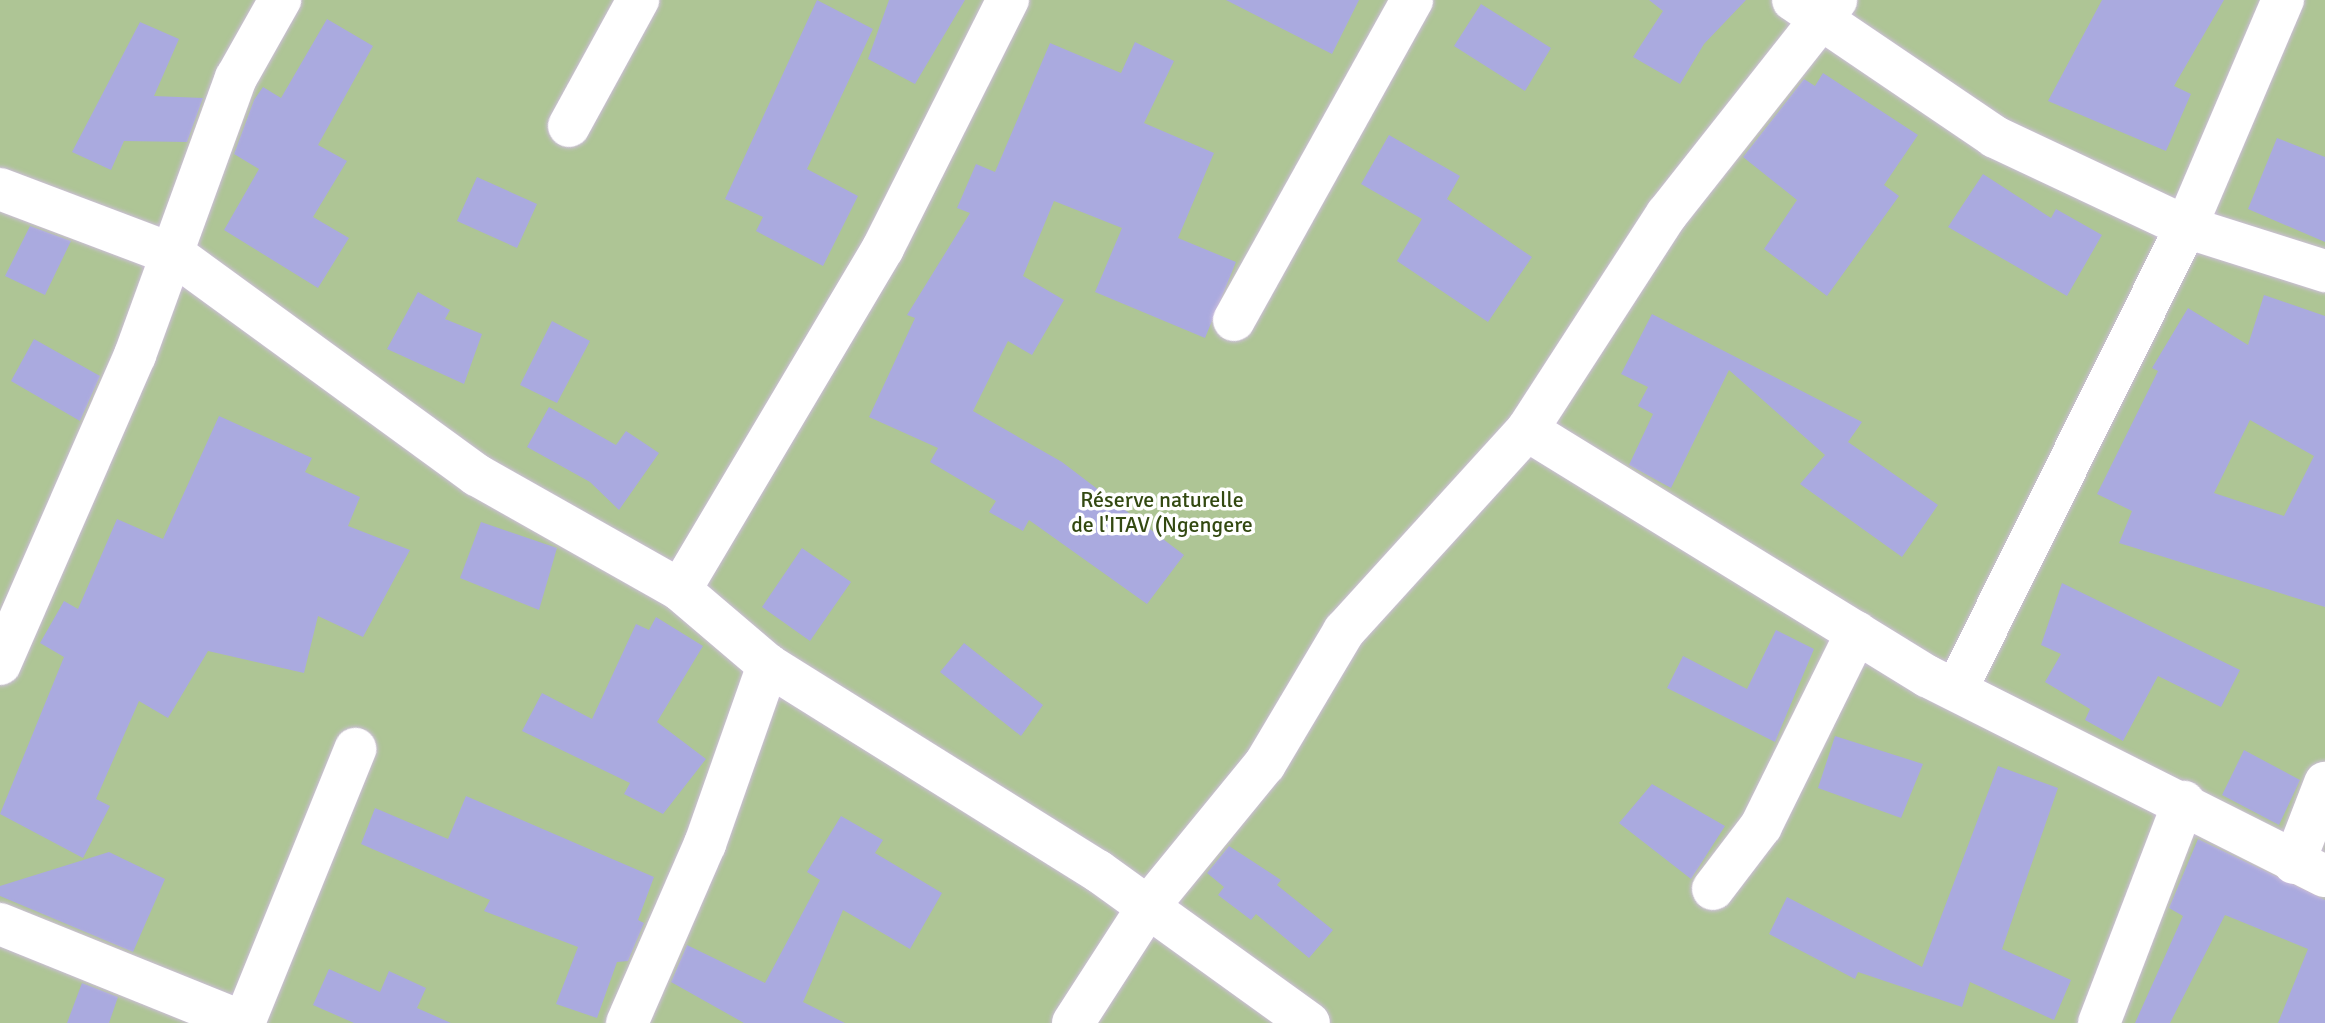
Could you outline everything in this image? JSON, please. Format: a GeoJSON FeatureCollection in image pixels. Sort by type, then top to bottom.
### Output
{"type":"FeatureCollection","features":[{"type":"Feature","properties":{"kind":"street"},"geometry":{"type":"LineString","coordinates":[[0,664],[175,255],[236,78],[280,0]]}},
{"type":"Feature","properties":{"kind":"street"},"geometry":{"type":"LineString","coordinates":[[569,126],[638,0]]}},
{"type":"Feature","properties":{"kind":"street"},"geometry":{"type":"LineString","coordinates":[[680,590],[883,248],[1008,0]]}},
{"type":"Feature","properties":{"kind":"street"},"geometry":{"type":"LineString","coordinates":[[1234,320],[1412,0]]}},
{"type":"Feature","properties":{"kind":"street"},"geometry":{"type":"LineString","coordinates":[[1956,690],[2186,227],[2283,0]]}},
{"type":"Feature","properties":{"kind":"street"},"geometry":{"type":"LineString","coordinates":[[1073,1023],[1147,908],[1265,764],[1344,631],[1527,430],[1667,214],[1817,7],[1995,137],[2186,227],[2325,271]]}},
{"type":"Feature","properties":{"kind":"street"},"geometry":{"type":"LineString","coordinates":[[0,189],[175,255],[477,475],[680,590],[768,665],[1147,908],[1309,1023]]}},
{"type":"Feature","properties":{"kind":"street"},"geometry":{"type":"LineString","coordinates":[[1527,430],[1956,690],[2184,802],[2310,870],[2325,783]]}},
{"type":"Feature","properties":{"kind":"street"},"geometry":{"type":"LineString","coordinates":[[1713,889],[1761,826],[1857,632]]}},
{"type":"Feature","properties":{"kind":"street"},"geometry":{"type":"LineString","coordinates":[[627,1023],[705,844],[768,665]]}},
{"type":"Feature","properties":{"kind":"street"},"geometry":{"type":"LineString","coordinates":[[0,924],[244,1023],[355,749]]}},
{"type":"Feature","properties":{"kind":"street"},"geometry":{"type":"LineString","coordinates":[[2099,1023],[2184,802]]}},
{"type":"Feature","properties":{"kind":"green space","name":"Réserve naturelle de l'ITAV (Ngengere"},"geometry":{"type":"Polygon","coordinates":[[[0,0],[2325,0],[2325,1023],[0,1023],[0,0]]]}},
{"type":"Feature","properties":{"kind":"building"},"geometry":{"type":"Polygon","coordinates":[[[817,0],[873,29],[807,169],[858,196],[823,266],[756,231],[763,217],[725,199],[817,0]]]}},
{"type":"Feature","properties":{"kind":"building"},"geometry":{"type":"Polygon","coordinates":[[[889,0],[965,0],[915,84],[868,59],[889,0]]]}},
{"type":"Feature","properties":{"kind":"building"},"geometry":{"type":"Polygon","coordinates":[[[1226,0],[1359,0],[1332,54],[1226,0]]]}},
{"type":"Feature","properties":{"kind":"building"},"geometry":{"type":"Polygon","coordinates":[[[1649,0],[1746,0],[1704,44],[1680,84],[1633,57],[1663,11],[1649,0]]]}},
{"type":"Feature","properties":{"kind":"building"},"geometry":{"type":"Polygon","coordinates":[[[2102,0],[2224,0],[2174,86],[2191,94],[2166,151],[2048,101],[2102,0]]]}},
{"type":"Feature","properties":{"kind":"building"},"geometry":{"type":"Polygon","coordinates":[[[1481,4],[1551,48],[1525,91],[1454,46],[1481,4]]]}},
{"type":"Feature","properties":{"kind":"building"},"geometry":{"type":"Polygon","coordinates":[[[327,19],[373,46],[318,145],[347,161],[313,217],[349,238],[318,288],[224,230],[259,169],[234,154],[254,100],[263,87],[281,98],[327,19]]]}},
{"type":"Feature","properties":{"kind":"building"},"geometry":{"type":"Polygon","coordinates":[[[140,22],[179,39],[154,96],[203,98],[187,142],[124,141],[111,170],[72,152],[140,22]]]}},
{"type":"Feature","properties":{"kind":"building"},"geometry":{"type":"Polygon","coordinates":[[[1135,42],[1174,61],[1144,123],[1214,153],[1178,238],[1236,262],[1205,338],[1095,292],[1122,228],[1054,201],[1023,276],[1064,300],[1032,355],[1008,341],[973,411],[1062,462],[1184,555],[1147,604],[1029,520],[1023,531],[989,512],[996,501],[930,462],[938,448],[869,417],[915,318],[907,315],[970,213],[957,208],[976,164],[995,172],[1050,43],[1121,73],[1135,42]]]}},
{"type":"Feature","properties":{"kind":"building"},"geometry":{"type":"Polygon","coordinates":[[[1823,73],[1918,135],[1884,185],[1899,196],[1827,296],[1764,249],[1797,200],[1743,157],[1804,79],[1815,86],[1823,73]]]}},
{"type":"Feature","properties":{"kind":"building"},"geometry":{"type":"Polygon","coordinates":[[[1389,135],[1460,176],[1447,199],[1532,257],[1488,322],[1397,261],[1422,219],[1361,184],[1389,135]]]}},
{"type":"Feature","properties":{"kind":"building"},"geometry":{"type":"Polygon","coordinates":[[[2277,138],[2325,157],[2325,242],[2248,209],[2277,138]]]}},
{"type":"Feature","properties":{"kind":"building"},"geometry":{"type":"Polygon","coordinates":[[[1983,174],[2051,218],[2056,209],[2102,235],[2067,296],[1948,227],[1983,174]]]}},
{"type":"Feature","properties":{"kind":"building"},"geometry":{"type":"Polygon","coordinates":[[[477,177],[537,204],[517,248],[457,221],[477,177]]]}},
{"type":"Feature","properties":{"kind":"building"},"geometry":{"type":"Polygon","coordinates":[[[30,226],[71,241],[45,295],[5,276],[30,226]]]}},
{"type":"Feature","properties":{"kind":"building"},"geometry":{"type":"Polygon","coordinates":[[[418,292],[450,310],[445,319],[482,334],[464,384],[387,349],[418,292]]]}},
{"type":"Feature","properties":{"kind":"building"},"geometry":{"type":"Polygon","coordinates":[[[2264,295],[2325,316],[2325,607],[2119,543],[2132,511],[2097,494],[2158,371],[2152,368],[2188,308],[2248,345],[2264,295]],[[2250,420],[2214,493],[2284,516],[2314,456],[2250,420]]]}},
{"type":"Feature","properties":{"kind":"building"},"geometry":{"type":"Polygon","coordinates":[[[1652,314],[1862,422],[1848,442],[1938,505],[1902,557],[1800,484],[1825,455],[1729,370],[1671,488],[1629,465],[1653,414],[1638,406],[1648,387],[1621,374],[1652,314]]]}},
{"type":"Feature","properties":{"kind":"building"},"geometry":{"type":"Polygon","coordinates":[[[552,321],[590,341],[557,403],[520,385],[552,321]]]}},
{"type":"Feature","properties":{"kind":"building"},"geometry":{"type":"Polygon","coordinates":[[[34,339],[100,376],[80,421],[11,381],[34,339]]]}},
{"type":"Feature","properties":{"kind":"building"},"geometry":{"type":"Polygon","coordinates":[[[549,407],[616,445],[626,431],[659,453],[619,510],[590,482],[527,447],[549,407]]]}},
{"type":"Feature","properties":{"kind":"building"},"geometry":{"type":"Polygon","coordinates":[[[219,416],[312,458],[305,472],[360,497],[348,526],[410,550],[363,637],[318,616],[304,673],[208,651],[168,718],[139,701],[96,799],[110,806],[83,858],[0,814],[64,657],[40,643],[64,601],[78,609],[117,519],[163,539],[219,416]]]}},
{"type":"Feature","properties":{"kind":"building"},"geometry":{"type":"Polygon","coordinates":[[[481,522],[557,548],[539,610],[460,578],[481,522]]]}},
{"type":"Feature","properties":{"kind":"building"},"geometry":{"type":"Polygon","coordinates":[[[802,548],[851,582],[810,641],[762,607],[802,548]]]}},
{"type":"Feature","properties":{"kind":"building"},"geometry":{"type":"Polygon","coordinates":[[[2062,583],[2240,670],[2221,707],[2158,676],[2123,741],[2085,720],[2090,709],[2045,682],[2061,654],[2041,645],[2062,583]]]}},
{"type":"Feature","properties":{"kind":"building"},"geometry":{"type":"Polygon","coordinates":[[[656,617],[703,646],[657,722],[706,759],[663,814],[624,794],[630,783],[522,731],[542,693],[592,719],[636,624],[649,630],[656,617]]]}},
{"type":"Feature","properties":{"kind":"building"},"geometry":{"type":"Polygon","coordinates":[[[1776,630],[1814,649],[1775,742],[1667,688],[1683,656],[1747,689],[1776,630]]]}},
{"type":"Feature","properties":{"kind":"building"},"geometry":{"type":"Polygon","coordinates":[[[964,643],[1043,705],[1021,736],[940,672],[964,643]]]}},
{"type":"Feature","properties":{"kind":"building"},"geometry":{"type":"Polygon","coordinates":[[[1835,736],[1923,764],[1901,818],[1818,788],[1835,736]]]}},
{"type":"Feature","properties":{"kind":"building"},"geometry":{"type":"Polygon","coordinates":[[[2244,750],[2300,780],[2279,825],[2222,795],[2244,750]]]}},
{"type":"Feature","properties":{"kind":"building"},"geometry":{"type":"Polygon","coordinates":[[[1998,766],[2058,788],[2002,949],[2071,980],[2054,1020],[1970,982],[1962,1007],[1858,972],[1855,979],[1769,934],[1787,897],[1922,967],[1998,766]]]}},
{"type":"Feature","properties":{"kind":"building"},"geometry":{"type":"Polygon","coordinates":[[[1652,784],[1725,826],[1691,879],[1619,823],[1652,784]]]}},
{"type":"Feature","properties":{"kind":"building"},"geometry":{"type":"Polygon","coordinates":[[[466,796],[654,877],[638,920],[644,923],[628,961],[617,962],[597,1018],[556,1004],[578,947],[484,911],[490,900],[361,844],[375,808],[448,839],[466,796]]]}},
{"type":"Feature","properties":{"kind":"building"},"geometry":{"type":"Polygon","coordinates":[[[841,816],[883,840],[875,853],[942,893],[910,949],[843,910],[803,1002],[845,1023],[744,1023],[671,982],[687,945],[765,983],[820,880],[807,872],[841,816]]]}},
{"type":"Feature","properties":{"kind":"building"},"geometry":{"type":"Polygon","coordinates":[[[2198,839],[2325,900],[2325,1023],[2278,1023],[2308,949],[2225,915],[2170,1023],[2135,1023],[2183,916],[2169,908],[2198,839]]]}},
{"type":"Feature","properties":{"kind":"building"},"geometry":{"type":"Polygon","coordinates":[[[1229,846],[1281,880],[1277,885],[1333,930],[1309,958],[1256,914],[1251,920],[1218,895],[1224,887],[1207,873],[1229,846]]]}},
{"type":"Feature","properties":{"kind":"building"},"geometry":{"type":"Polygon","coordinates":[[[109,852],[165,879],[133,952],[0,896],[0,886],[109,852]]]}},
{"type":"Feature","properties":{"kind":"building"},"geometry":{"type":"Polygon","coordinates":[[[329,969],[380,992],[389,971],[426,988],[417,1008],[451,1023],[354,1023],[313,1005],[329,969]]]}},
{"type":"Feature","properties":{"kind":"building"},"geometry":{"type":"Polygon","coordinates":[[[82,983],[118,997],[109,1023],[67,1023],[82,983]]]}}]}
